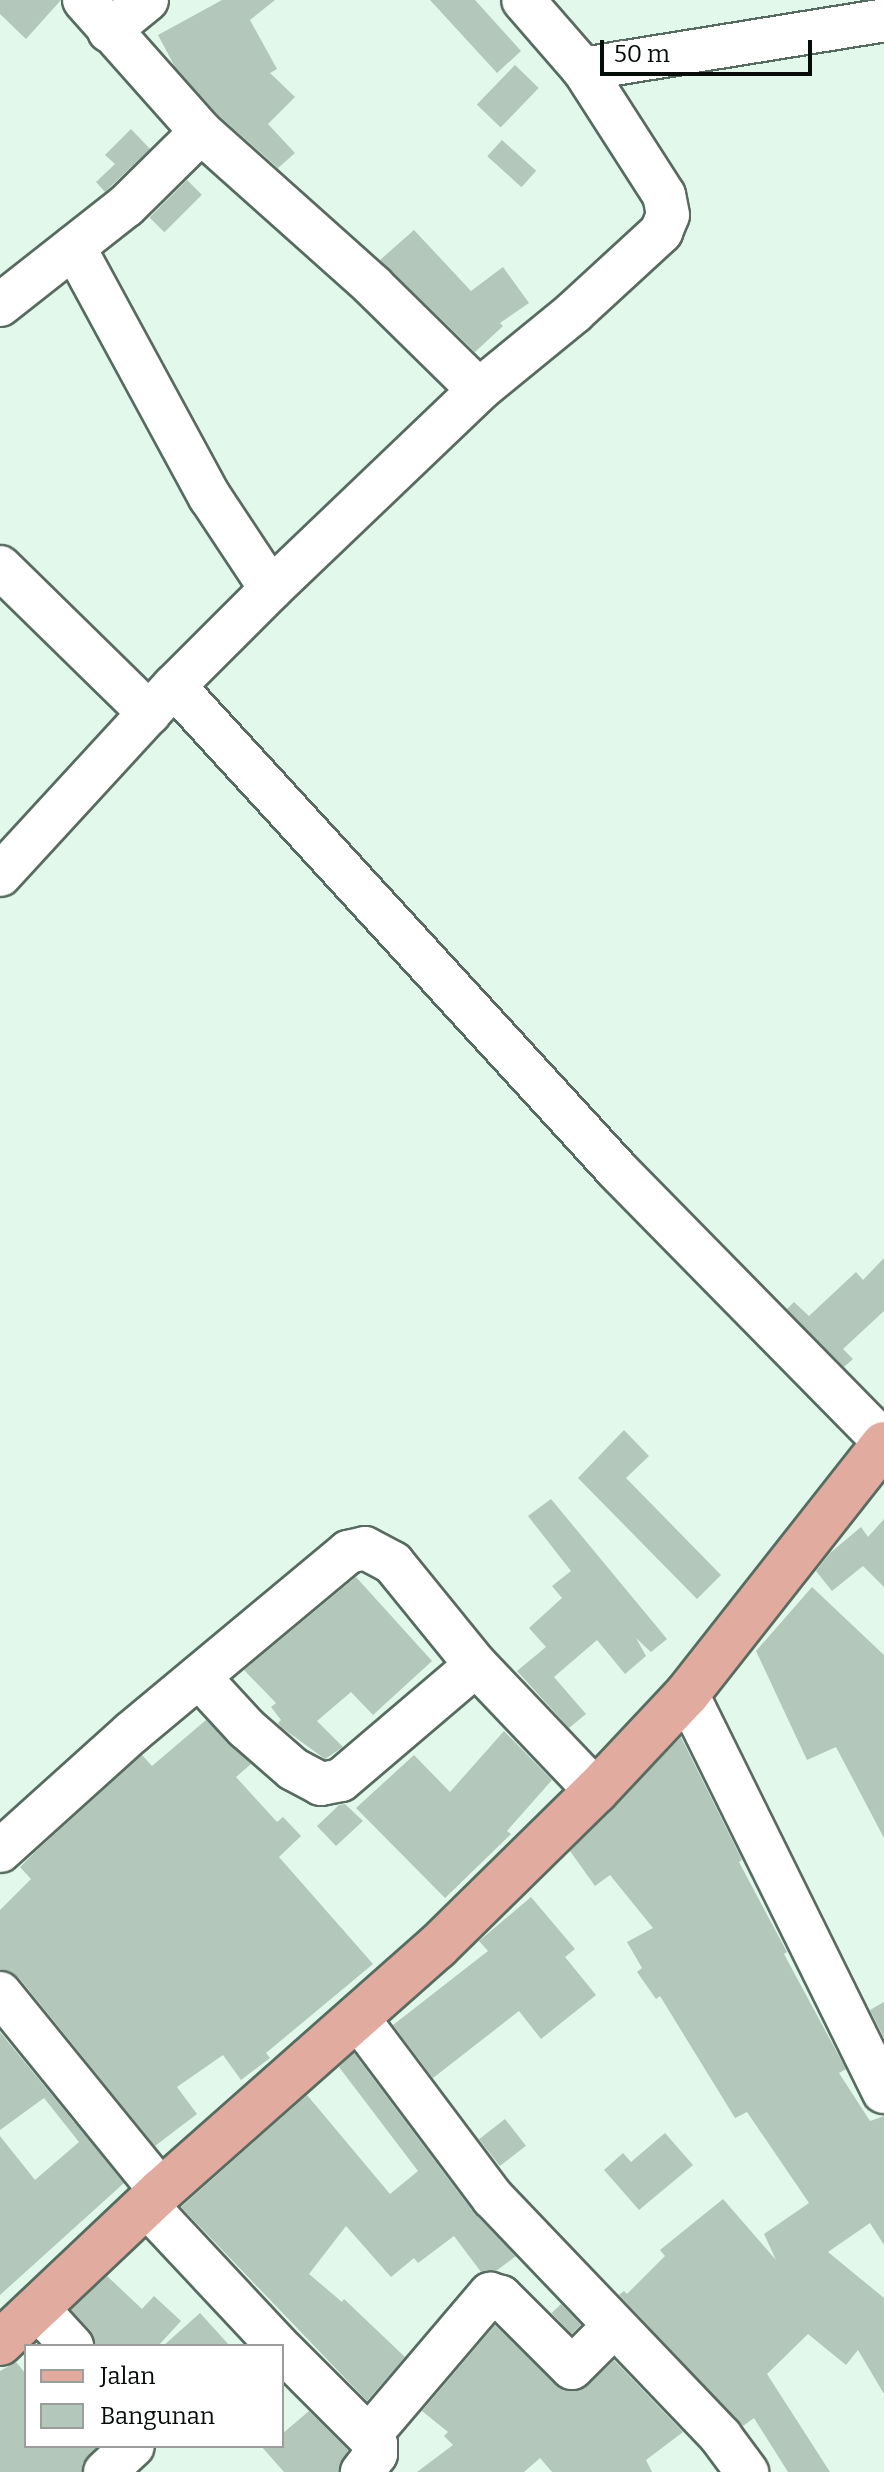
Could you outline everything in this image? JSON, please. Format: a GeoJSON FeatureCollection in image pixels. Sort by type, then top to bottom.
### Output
{"type":"FeatureCollection","features":[{"type":"Feature","properties":{"kind":"main road"},"geometry":{"type":"LineString","coordinates":[[0,2343],[154,2198],[437,1947],[596,1791],[687,1694],[884,1443]]}},
{"type":"Feature","properties":{"kind":"street"},"geometry":{"type":"LineString","coordinates":[[147,0],[97,15],[201,132],[373,286],[479,390]]}},
{"type":"Feature","properties":{"kind":"street"},"geometry":{"type":"LineString","coordinates":[[0,875],[162,699],[271,589],[479,390],[661,232],[668,215],[664,195],[583,69],[523,0]]}},
{"type":"Feature","properties":{"kind":"street"},"geometry":{"type":"LineString","coordinates":[[583,69],[884,20]]}},
{"type":"Feature","properties":{"kind":"street"},"geometry":{"type":"LineString","coordinates":[[0,305],[126,206],[201,132]]}},
{"type":"Feature","properties":{"kind":"street"},"geometry":{"type":"LineString","coordinates":[[74,247],[210,497],[271,589]]}},
{"type":"Feature","properties":{"kind":"street"},"geometry":{"type":"LineString","coordinates":[[0,567],[162,699],[884,1443]]}},
{"type":"Feature","properties":{"kind":"street"},"geometry":{"type":"LineString","coordinates":[[0,1851],[348,1552],[365,1548],[393,1563],[476,1665],[596,1791]]}},
{"type":"Feature","properties":{"kind":"street"},"geometry":{"type":"LineString","coordinates":[[199,1677],[246,1728],[293,1769],[321,1784],[341,1780],[476,1665]]}},
{"type":"Feature","properties":{"kind":"street"},"geometry":{"type":"LineString","coordinates":[[687,1694],[884,2092]]}},
{"type":"Feature","properties":{"kind":"street"},"geometry":{"type":"LineString","coordinates":[[4,2006],[269,2344]]}},
{"type":"Feature","properties":{"kind":"street"},"geometry":{"type":"LineString","coordinates":[[357,2017],[493,2198],[721,2437],[747,2472]]}},
{"type":"Feature","properties":{"kind":"street"},"geometry":{"type":"LineString","coordinates":[[284,2361],[365,2454],[431,2359],[490,2294],[501,2297],[572,2368],[614,2326]]}},
{"type":"Feature","properties":{"kind":"street"},"geometry":{"type":"LineString","coordinates":[[37,2308],[70,2344]]}},
{"type":"Feature","properties":{"kind":"street"},"geometry":{"type":"LineString","coordinates":[[105,2472],[131,2448]]}},
{"type":"Feature","properties":{"kind":"building"},"geometry":{"type":"Polygon","coordinates":[[[0,0],[61,0],[26,39],[0,14],[0,0]]]}},
{"type":"Feature","properties":{"kind":"building"},"geometry":{"type":"Polygon","coordinates":[[[222,0],[275,0],[250,20],[277,69],[270,73],[295,97],[268,124],[295,153],[278,168],[218,115],[175,67],[158,35],[222,0]]]}},
{"type":"Feature","properties":{"kind":"building"},"geometry":{"type":"Polygon","coordinates":[[[430,0],[475,0],[521,51],[497,73],[430,0]]]}},
{"type":"Feature","properties":{"kind":"building"},"geometry":{"type":"Polygon","coordinates":[[[515,65],[539,88],[501,127],[477,105],[515,65]]]}},
{"type":"Feature","properties":{"kind":"building"},"geometry":{"type":"Polygon","coordinates":[[[131,129],[150,149],[105,192],[96,182],[115,164],[105,155],[131,129]]]}},
{"type":"Feature","properties":{"kind":"building"},"geometry":{"type":"Polygon","coordinates":[[[502,140],[536,171],[521,187],[487,156],[502,140]]]}},
{"type":"Feature","properties":{"kind":"building"},"geometry":{"type":"Polygon","coordinates":[[[187,180],[202,195],[164,232],[150,217],[187,180]]]}},
{"type":"Feature","properties":{"kind":"building"},"geometry":{"type":"Polygon","coordinates":[[[414,230],[471,291],[503,267],[529,303],[500,323],[503,326],[475,352],[380,260],[414,230]]]}},
{"type":"Feature","properties":{"kind":"building"},"geometry":{"type":"Polygon","coordinates":[[[884,1258],[884,1311],[843,1349],[853,1359],[844,1367],[787,1309],[794,1302],[809,1316],[856,1272],[863,1280],[884,1258]]]}},
{"type":"Feature","properties":{"kind":"building"},"geometry":{"type":"Polygon","coordinates":[[[624,1430],[649,1456],[626,1478],[721,1575],[697,1599],[578,1478],[624,1430]]]}},
{"type":"Feature","properties":{"kind":"building"},"geometry":{"type":"Polygon","coordinates":[[[551,1499],[667,1639],[651,1652],[636,1638],[646,1656],[625,1674],[597,1640],[554,1677],[586,1714],[569,1728],[517,1671],[546,1647],[529,1628],[562,1598],[552,1586],[571,1571],[528,1516],[551,1499]]]}},
{"type":"Feature","properties":{"kind":"building"},"geometry":{"type":"Polygon","coordinates":[[[884,1519],[884,1587],[863,1566],[832,1591],[816,1571],[830,1553],[861,1527],[868,1537],[884,1519]]]}},
{"type":"Feature","properties":{"kind":"building"},"geometry":{"type":"Polygon","coordinates":[[[356,1577],[432,1661],[373,1715],[351,1692],[317,1721],[343,1747],[325,1759],[281,1727],[278,1723],[281,1720],[271,1707],[276,1703],[244,1670],[356,1577]]]}},
{"type":"Feature","properties":{"kind":"building"},"geometry":{"type":"Polygon","coordinates":[[[812,1587],[884,1655],[884,1838],[836,1747],[807,1760],[756,1651],[812,1587]]]}},
{"type":"Feature","properties":{"kind":"building"},"geometry":{"type":"Polygon","coordinates":[[[206,1720],[251,1764],[236,1777],[277,1822],[283,1817],[301,1836],[279,1857],[373,1964],[266,2053],[270,2058],[241,2080],[223,2055],[177,2087],[197,2114],[155,2146],[19,1978],[0,1969],[0,1910],[31,1879],[20,1867],[35,1852],[142,1755],[152,1766],[206,1720]]]}},
{"type":"Feature","properties":{"kind":"building"},"geometry":{"type":"Polygon","coordinates":[[[504,1731],[552,1780],[507,1831],[511,1834],[445,1898],[356,1808],[414,1755],[450,1792],[504,1731]]]}},
{"type":"Feature","properties":{"kind":"building"},"geometry":{"type":"Polygon","coordinates":[[[681,1737],[742,1860],[739,1862],[787,1952],[784,1954],[846,2069],[839,2073],[870,2121],[884,2116],[884,2245],[870,2223],[828,2252],[884,2298],[884,2394],[858,2350],[846,2365],[808,2334],[767,2374],[830,2472],[788,2472],[754,2418],[743,2426],[619,2295],[624,2291],[627,2294],[665,2256],[660,2250],[723,2199],[776,2260],[764,2234],[809,2203],[747,2112],[735,2118],[660,1996],[656,1999],[637,1972],[642,1968],[627,1942],[653,1928],[610,1875],[595,1886],[570,1851],[681,1737]]]}},
{"type":"Feature","properties":{"kind":"building"},"geometry":{"type":"Polygon","coordinates":[[[345,1804],[363,1821],[336,1846],[317,1826],[339,1805],[345,1804]]]}},
{"type":"Feature","properties":{"kind":"building"},"geometry":{"type":"Polygon","coordinates":[[[531,1897],[575,1949],[565,1957],[596,1995],[541,2039],[519,2011],[433,2078],[393,2025],[488,1951],[479,1941],[531,1897]]]}},
{"type":"Feature","properties":{"kind":"building"},"geometry":{"type":"Polygon","coordinates":[[[884,2002],[884,2038],[870,2010],[884,2002]]]}},
{"type":"Feature","properties":{"kind":"building"},"geometry":{"type":"Polygon","coordinates":[[[0,2032],[124,2183],[0,2295],[0,2136],[35,2180],[79,2142],[44,2098],[0,2130],[0,2032]]]}},
{"type":"Feature","properties":{"kind":"building"},"geometry":{"type":"Polygon","coordinates":[[[354,2053],[474,2213],[516,2256],[496,2271],[481,2272],[454,2236],[418,2263],[414,2258],[391,2277],[346,2226],[309,2274],[342,2302],[344,2299],[405,2357],[367,2401],[181,2207],[307,2095],[390,2194],[418,2171],[339,2067],[354,2053]]]}},
{"type":"Feature","properties":{"kind":"building"},"geometry":{"type":"Polygon","coordinates":[[[505,2119],[526,2146],[500,2166],[479,2139],[505,2119]]]}},
{"type":"Feature","properties":{"kind":"building"},"geometry":{"type":"Polygon","coordinates":[[[665,2133],[693,2165],[639,2210],[604,2170],[623,2153],[631,2162],[665,2133]]]}},
{"type":"Feature","properties":{"kind":"building"},"geometry":{"type":"Polygon","coordinates":[[[107,2276],[142,2309],[154,2296],[181,2321],[160,2344],[94,2344],[90,2330],[71,2310],[107,2276]]]}},
{"type":"Feature","properties":{"kind":"building"},"geometry":{"type":"Polygon","coordinates":[[[561,2304],[581,2325],[572,2334],[552,2313],[561,2304]]]}},
{"type":"Feature","properties":{"kind":"building"},"geometry":{"type":"Polygon","coordinates":[[[200,2313],[228,2344],[165,2344],[200,2313]]]}},
{"type":"Feature","properties":{"kind":"building"},"geometry":{"type":"Polygon","coordinates":[[[495,2325],[565,2391],[577,2391],[588,2385],[614,2360],[683,2432],[646,2460],[652,2472],[552,2472],[540,2458],[524,2472],[417,2472],[453,2445],[444,2436],[448,2432],[422,2411],[495,2325]]]}},
{"type":"Feature","properties":{"kind":"building"},"geometry":{"type":"Polygon","coordinates":[[[16,2362],[24,2372],[24,2448],[96,2448],[82,2464],[82,2472],[0,2472],[0,2371],[16,2362]]]}},
{"type":"Feature","properties":{"kind":"building"},"geometry":{"type":"Polygon","coordinates":[[[309,2411],[348,2450],[339,2472],[284,2472],[263,2448],[284,2448],[284,2432],[309,2411]]]}}]}
